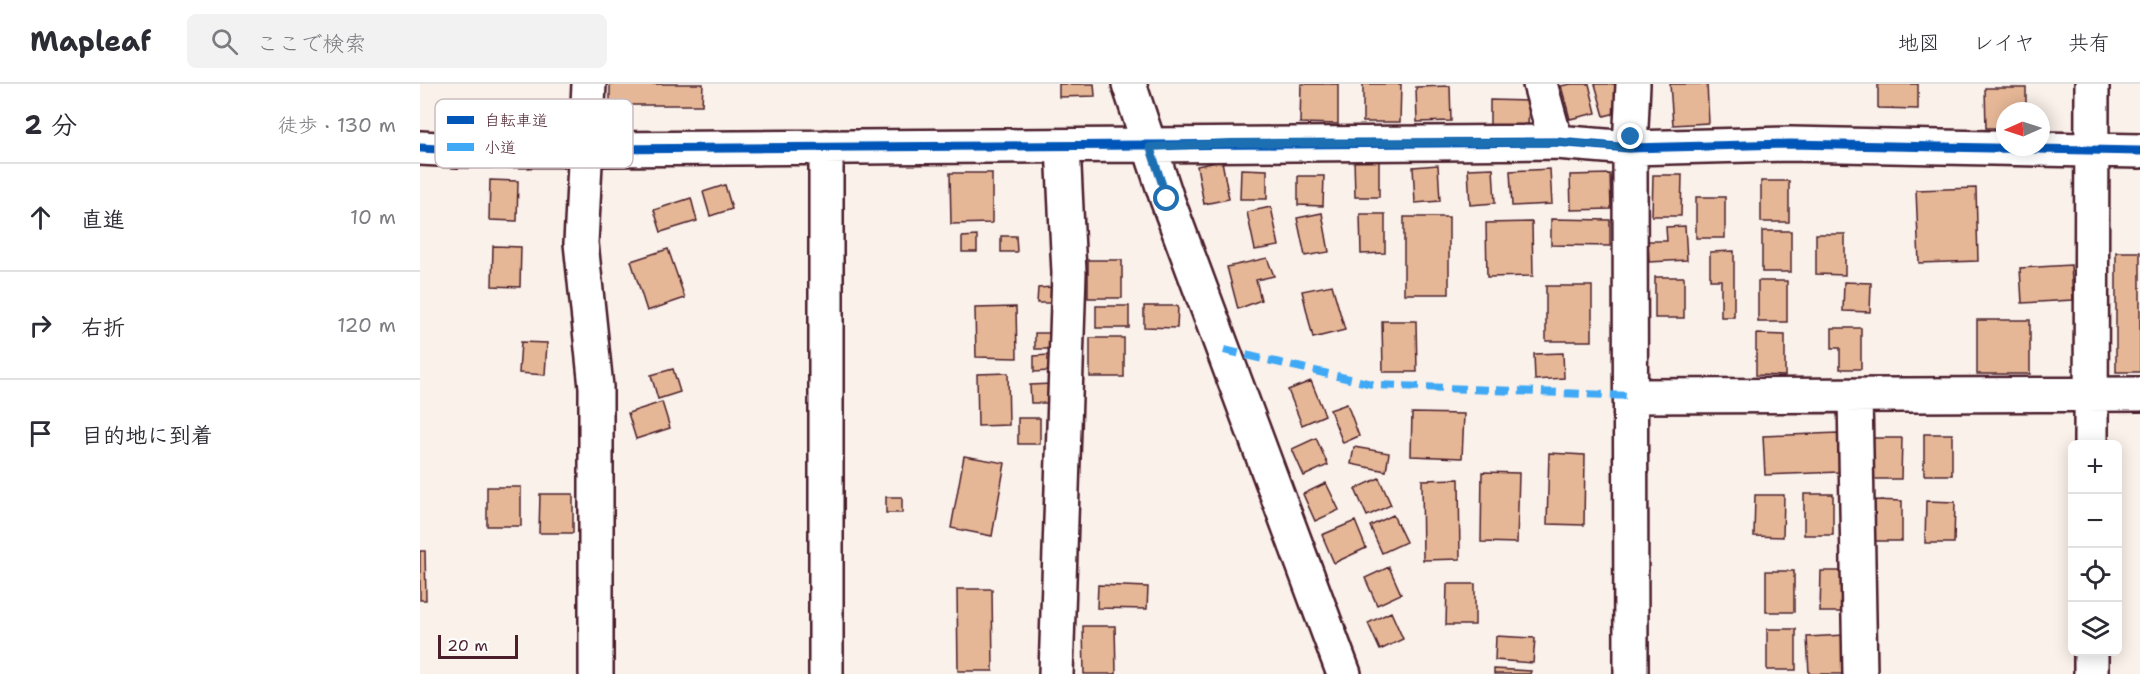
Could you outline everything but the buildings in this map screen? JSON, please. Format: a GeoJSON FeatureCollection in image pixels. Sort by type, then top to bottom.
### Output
{"type":"FeatureCollection","features":[{"type":"Feature","properties":{"kind":"street"},"geometry":{"type":"LineString","coordinates":[[589,84],[589,99]]}},
{"type":"Feature","properties":{"kind":"street"},"geometry":{"type":"LineString","coordinates":[[1129,84],[1150,147],[1344,674]]}},
{"type":"Feature","properties":{"kind":"street"},"geometry":{"type":"LineString","coordinates":[[1540,84],[1556,142]]}},
{"type":"Feature","properties":{"kind":"street"},"geometry":{"type":"LineString","coordinates":[[1631,674],[1630,148],[1633,84]]}},
{"type":"Feature","properties":{"kind":"street"},"geometry":{"type":"LineString","coordinates":[[2091,440],[2092,84]]}},
{"type":"Feature","properties":{"kind":"street"},"geometry":{"type":"LineString","coordinates":[[633,148],[1150,147],[1231,143],[1556,142],[1630,148],[1790,144],[2140,151]]}},
{"type":"Feature","properties":{"kind":"street"},"geometry":{"type":"LineString","coordinates":[[1056,674],[1068,273],[1063,146]]}},
{"type":"Feature","properties":{"kind":"street"},"geometry":{"type":"LineString","coordinates":[[826,147],[826,674]]}},
{"type":"Feature","properties":{"kind":"street"},"geometry":{"type":"LineString","coordinates":[[420,148],[435,149]]}},
{"type":"Feature","properties":{"kind":"street"},"geometry":{"type":"LineString","coordinates":[[587,168],[581,243],[596,387],[596,674]]}},
{"type":"Feature","properties":{"kind":"street"},"geometry":{"type":"LineString","coordinates":[[1630,396],[2140,394]]}},
{"type":"Feature","properties":{"kind":"street"},"geometry":{"type":"LineString","coordinates":[[1855,396],[1860,674]]}},
{"type":"Feature","properties":{"kind":"street"},"geometry":{"type":"LineString","coordinates":[[2091,656],[2091,674]]}},
{"type":"Feature","properties":{"kind":"marked path"},"geometry":{"type":"LineString","coordinates":[[1224,350],[1376,385],[1630,396]]}},
{"type":"Feature","properties":{"kind":"cycle path"},"geometry":{"type":"LineString","coordinates":[[633,149],[1556,142],[1630,148],[1790,144],[2140,151]]}},
{"type":"Feature","properties":{"kind":"cycle path"},"geometry":{"type":"LineString","coordinates":[[420,148],[435,149]]}},
{"type":"Feature","properties":{"kind":"route"},"geometry":{"type":"LineString","coordinates":[[1167,199],[1150,147],[1231,143],[1556,142],[1630,148],[1631,137]]}}]}
